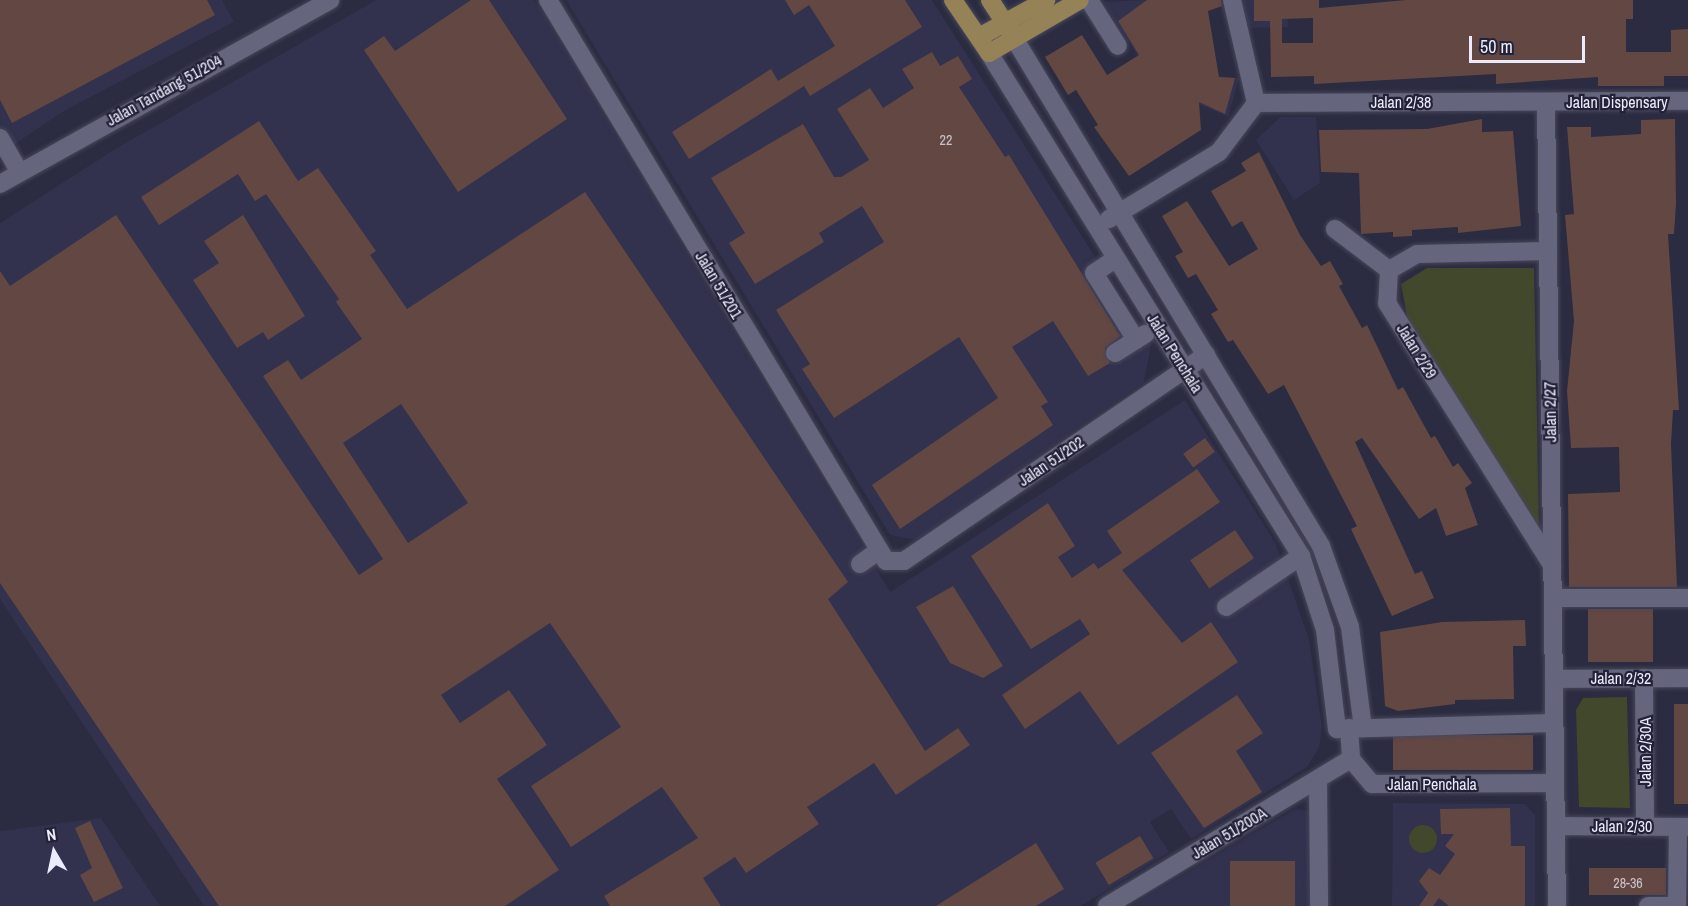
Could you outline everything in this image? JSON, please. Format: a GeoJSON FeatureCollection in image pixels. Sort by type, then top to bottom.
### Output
{"type":"FeatureCollection","features":[{"type":"Feature","properties":{"kind":"main road","name":"Jalan Penchala"},"geometry":{"type":"LineString","coordinates":[[953,0],[989,53]]}},
{"type":"Feature","properties":{"kind":"main road","name":"Jalan Penchala"},"geometry":{"type":"LineString","coordinates":[[990,0],[1014,38]]}},
{"type":"Feature","properties":{"kind":"main road"},"geometry":{"type":"LineString","coordinates":[[979,37],[1046,0]]}},
{"type":"Feature","properties":{"kind":"main road"},"geometry":{"type":"LineString","coordinates":[[989,53],[1080,0]]}},
{"type":"Feature","properties":{"kind":"street","name":"Jalan Tandang 51/204"},"geometry":{"type":"LineString","coordinates":[[7,176],[330,0]]}},
{"type":"Feature","properties":{"kind":"street","name":"Jalan 51/201"},"geometry":{"type":"LineString","coordinates":[[548,0],[879,550],[895,565]]}},
{"type":"Feature","properties":{"kind":"street"},"geometry":{"type":"LineString","coordinates":[[1089,0],[1118,46]]}},
{"type":"Feature","properties":{"kind":"street"},"geometry":{"type":"LineString","coordinates":[[1095,228],[1219,152],[1256,103],[1232,0]]}},
{"type":"Feature","properties":{"kind":"street","name":"Jalan Penchala"},"geometry":{"type":"LineString","coordinates":[[1014,38],[1118,214],[1298,505],[1338,583],[1350,627],[1351,759],[1372,784],[1555,783]]}},
{"type":"Feature","properties":{"kind":"street","name":"Jalan Penchala"},"geometry":{"type":"LineString","coordinates":[[989,53],[1095,228],[1301,556],[1325,630],[1350,728]]}},
{"type":"Feature","properties":{"kind":"street","name":"Jalan Dispensary"},"geometry":{"type":"LineString","coordinates":[[1546,102],[1688,101]]}},
{"type":"Feature","properties":{"kind":"street","name":"Jalan 2/38"},"geometry":{"type":"LineString","coordinates":[[1256,103],[1546,102]]}},
{"type":"Feature","properties":{"kind":"street","name":"Jalan 2/27"},"geometry":{"type":"LineString","coordinates":[[1546,102],[1557,906]]}},
{"type":"Feature","properties":{"kind":"street"},"geometry":{"type":"LineString","coordinates":[[0,138],[7,176]]}},
{"type":"Feature","properties":{"kind":"street"},"geometry":{"type":"LineString","coordinates":[[1335,229],[1389,270],[1417,254],[1548,251]]}},
{"type":"Feature","properties":{"kind":"street"},"geometry":{"type":"LineString","coordinates":[[1115,259],[1094,273],[1136,340]]}},
{"type":"Feature","properties":{"kind":"street","name":"Jalan 2/29"},"geometry":{"type":"LineString","coordinates":[[1389,270],[1387,303],[1552,565]]}},
{"type":"Feature","properties":{"kind":"street"},"geometry":{"type":"LineString","coordinates":[[1115,353],[1158,327]]}},
{"type":"Feature","properties":{"kind":"street","name":"Jalan 51/202"},"geometry":{"type":"LineString","coordinates":[[895,565],[1206,355]]}},
{"type":"Feature","properties":{"kind":"street"},"geometry":{"type":"LineString","coordinates":[[860,564],[879,550]]}},
{"type":"Feature","properties":{"kind":"street"},"geometry":{"type":"LineString","coordinates":[[1226,607],[1301,556]]}},
{"type":"Feature","properties":{"kind":"street"},"geometry":{"type":"LineString","coordinates":[[1553,598],[1688,598]]}},
{"type":"Feature","properties":{"kind":"street","name":"Jalan 2/30A"},"geometry":{"type":"LineString","coordinates":[[1644,678],[1645,827]]}},
{"type":"Feature","properties":{"kind":"street","name":"Jalan 2/32"},"geometry":{"type":"LineString","coordinates":[[1554,679],[1688,678]]}},
{"type":"Feature","properties":{"kind":"street"},"geometry":{"type":"LineString","coordinates":[[1350,728],[1554,723]]}},
{"type":"Feature","properties":{"kind":"street","name":"Jalan 51/200A"},"geometry":{"type":"LineString","coordinates":[[1107,906],[1351,759]]}},
{"type":"Feature","properties":{"kind":"street"},"geometry":{"type":"LineString","coordinates":[[1318,779],[1319,906]]}},
{"type":"Feature","properties":{"kind":"street","name":"Jalan 2/30"},"geometry":{"type":"LineString","coordinates":[[1556,826],[1683,827]]}},
{"type":"Feature","properties":{"kind":"street"},"geometry":{"type":"LineString","coordinates":[[1648,906],[1677,906],[1683,827]]}},
{"type":"Feature","properties":{"kind":"shaded area"},"geometry":{"type":"Polygon","coordinates":[[[0,0],[222,0],[234,22],[64,111],[0,154],[0,0]]]}},
{"type":"Feature","properties":{"kind":"shaded area"},"geometry":{"type":"Polygon","coordinates":[[[376,0],[534,0],[890,592],[1185,400],[1275,542],[1309,639],[1322,727],[1319,748],[1307,767],[1191,839],[1171,809],[1150,822],[1169,852],[1081,906],[204,906],[0,599],[0,223],[115,149],[376,0]]]}},
{"type":"Feature","properties":{"kind":"shaded area"},"geometry":{"type":"Polygon","coordinates":[[[566,0],[932,0],[1151,345],[1144,382],[915,540],[890,535],[566,0]]]}},
{"type":"Feature","properties":{"kind":"shaded area"},"geometry":{"type":"Polygon","coordinates":[[[1145,0],[1176,73],[1239,78],[1228,117],[1156,86],[1104,2],[1145,0]]]}},
{"type":"Feature","properties":{"kind":"shaded area"},"geometry":{"type":"Polygon","coordinates":[[[1243,0],[1287,0],[1288,27],[1249,28],[1243,0]]]}},
{"type":"Feature","properties":{"kind":"shaded area"},"geometry":{"type":"Polygon","coordinates":[[[1280,117],[1316,117],[1320,183],[1294,200],[1256,140],[1280,117]]]}},
{"type":"Feature","properties":{"kind":"shaded area"},"geometry":{"type":"Polygon","coordinates":[[[1393,803],[1525,804],[1535,815],[1535,906],[1392,906],[1393,803]]]}},
{"type":"Feature","properties":{"kind":"shaded area"},"geometry":{"type":"Polygon","coordinates":[[[1295,809],[1308,811],[1308,906],[1131,906],[1295,809]]]}},
{"type":"Feature","properties":{"kind":"shaded area"},"geometry":{"type":"Polygon","coordinates":[[[101,818],[160,906],[0,906],[0,831],[101,818]]]}},
{"type":"Feature","properties":{"kind":"green space"},"geometry":{"type":"Polygon","coordinates":[[[1427,268],[1534,268],[1539,527],[1408,321],[1401,284],[1427,268]]]}},
{"type":"Feature","properties":{"kind":"green space"},"geometry":{"type":"Polygon","coordinates":[[[1627,697],[1630,808],[1579,807],[1576,710],[1583,698],[1627,697]]]}},
{"type":"Feature","properties":{"kind":"green space"},"geometry":{"type":"Polygon","coordinates":[[[1423,825],[1433,829],[1437,839],[1433,849],[1423,853],[1413,849],[1409,839],[1413,829],[1423,825]]]}},
{"type":"Feature","properties":{"kind":"building"},"geometry":{"type":"Polygon","coordinates":[[[0,0],[207,0],[215,15],[12,123],[0,100],[0,0]]]}},
{"type":"Feature","properties":{"kind":"building"},"geometry":{"type":"Polygon","coordinates":[[[471,0],[489,0],[567,119],[458,192],[364,50],[384,36],[395,51],[471,0]]]}},
{"type":"Feature","properties":{"kind":"building"},"geometry":{"type":"Polygon","coordinates":[[[785,0],[905,0],[922,27],[810,96],[804,86],[689,159],[672,132],[771,69],[778,81],[835,46],[809,5],[794,15],[785,0]]]}},
{"type":"Feature","properties":{"kind":"building"},"geometry":{"type":"Polygon","coordinates":[[[1147,0],[1221,0],[1222,6],[1208,11],[1219,77],[1235,78],[1225,114],[1199,102],[1201,130],[1129,176],[1094,127],[1098,125],[1076,90],[1068,95],[1045,57],[1082,35],[1107,75],[1139,55],[1118,21],[1147,0]]]}},
{"type":"Feature","properties":{"kind":"building"},"geometry":{"type":"Polygon","coordinates":[[[1254,0],[1319,0],[1319,8],[1406,0],[1633,0],[1633,19],[1626,19],[1626,52],[1671,52],[1671,30],[1688,29],[1688,76],[1664,76],[1664,86],[1598,86],[1598,77],[1496,84],[1496,74],[1314,84],[1314,76],[1271,77],[1270,21],[1254,21],[1254,0]],[[1313,18],[1282,19],[1282,43],[1313,43],[1313,18]]]}},
{"type":"Feature","properties":{"kind":"building"},"geometry":{"type":"Polygon","coordinates":[[[932,52],[940,66],[958,56],[972,79],[959,87],[1005,157],[1009,155],[1120,336],[1105,348],[1110,363],[1088,376],[1053,321],[1012,347],[1048,402],[1041,406],[1053,425],[900,529],[872,485],[998,398],[959,337],[834,418],[802,369],[810,364],[776,310],[884,242],[862,206],[819,233],[824,242],[755,284],[729,243],[745,233],[711,178],[803,124],[834,177],[841,177],[869,160],[837,109],[870,88],[883,108],[914,88],[902,69],[932,52]]]}},
{"type":"Feature","properties":{"kind":"building"},"geometry":{"type":"Polygon","coordinates":[[[1482,119],[1482,132],[1513,131],[1521,226],[1458,233],[1458,227],[1412,230],[1412,236],[1393,237],[1393,232],[1361,234],[1359,173],[1321,172],[1319,130],[1427,129],[1482,119]]]}},
{"type":"Feature","properties":{"kind":"building"},"geometry":{"type":"Polygon","coordinates":[[[1675,119],[1676,204],[1674,234],[1668,234],[1679,410],[1673,410],[1671,444],[1677,587],[1569,587],[1568,494],[1620,492],[1619,447],[1571,448],[1567,391],[1574,321],[1565,215],[1574,214],[1567,127],[1591,127],[1591,137],[1641,134],[1641,120],[1675,119]]]}},
{"type":"Feature","properties":{"kind":"building"},"geometry":{"type":"Polygon","coordinates":[[[259,121],[298,181],[318,168],[376,251],[370,255],[407,309],[585,192],[848,582],[828,599],[925,751],[958,728],[970,745],[896,795],[874,763],[807,807],[819,824],[746,873],[735,857],[703,878],[721,906],[610,906],[604,896],[698,838],[662,787],[571,847],[531,786],[621,727],[550,623],[441,695],[460,723],[509,690],[547,745],[497,779],[559,870],[505,906],[219,906],[0,583],[0,271],[10,286],[116,215],[359,575],[383,559],[263,376],[288,360],[301,380],[362,339],[336,302],[339,299],[266,194],[255,201],[238,174],[159,225],[141,197],[259,121]],[[401,404],[343,443],[408,543],[468,503],[401,404]]]}},
{"type":"Feature","properties":{"kind":"building"},"geometry":{"type":"Polygon","coordinates":[[[1259,152],[1300,235],[1321,266],[1330,261],[1343,284],[1339,286],[1362,328],[1367,325],[1398,390],[1403,387],[1431,438],[1435,436],[1453,467],[1458,463],[1472,483],[1465,488],[1478,525],[1446,536],[1436,508],[1419,519],[1362,438],[1355,442],[1415,574],[1422,571],[1434,598],[1392,616],[1351,529],[1357,526],[1284,385],[1268,394],[1233,340],[1228,342],[1211,314],[1218,310],[1196,274],[1188,278],[1175,256],[1183,252],[1162,216],[1187,201],[1229,266],[1258,249],[1242,221],[1232,227],[1211,191],[1246,171],[1241,163],[1259,152]]]}},
{"type":"Feature","properties":{"kind":"building"},"geometry":{"type":"Polygon","coordinates":[[[243,215],[305,316],[268,340],[263,332],[237,348],[193,280],[219,263],[204,241],[243,215]]]}},
{"type":"Feature","properties":{"kind":"building"},"geometry":{"type":"Polygon","coordinates":[[[1205,438],[1215,452],[1193,468],[1183,454],[1205,438]]]}},
{"type":"Feature","properties":{"kind":"building"},"geometry":{"type":"Polygon","coordinates":[[[1197,469],[1220,502],[1122,570],[1182,643],[1211,622],[1238,662],[1118,745],[1080,691],[1025,729],[1002,695],[1090,634],[1080,619],[1031,649],[971,556],[1048,503],[1075,546],[1058,557],[1072,578],[1094,563],[1098,569],[1122,553],[1107,531],[1197,469]]]}},
{"type":"Feature","properties":{"kind":"building"},"geometry":{"type":"Polygon","coordinates":[[[1235,530],[1254,558],[1209,588],[1190,560],[1235,530]]]}},
{"type":"Feature","properties":{"kind":"building"},"geometry":{"type":"Polygon","coordinates":[[[953,586],[1003,666],[983,678],[950,663],[916,607],[953,586]]]}},
{"type":"Feature","properties":{"kind":"building"},"geometry":{"type":"Polygon","coordinates":[[[1588,609],[1653,609],[1653,662],[1588,662],[1588,609]]]}},
{"type":"Feature","properties":{"kind":"building"},"geometry":{"type":"Polygon","coordinates":[[[1525,620],[1526,646],[1513,646],[1514,699],[1455,700],[1455,704],[1398,711],[1385,706],[1380,632],[1442,622],[1525,620]]]}},
{"type":"Feature","properties":{"kind":"building"},"geometry":{"type":"Polygon","coordinates":[[[1237,695],[1263,733],[1236,751],[1262,792],[1204,828],[1151,753],[1237,695]]]}},
{"type":"Feature","properties":{"kind":"building"},"geometry":{"type":"Polygon","coordinates":[[[1674,704],[1688,704],[1688,804],[1674,804],[1674,704]]]}},
{"type":"Feature","properties":{"kind":"building"},"geometry":{"type":"Polygon","coordinates":[[[1393,735],[1533,735],[1533,770],[1393,770],[1393,735]]]}},
{"type":"Feature","properties":{"kind":"building"},"geometry":{"type":"Polygon","coordinates":[[[1510,808],[1511,846],[1525,846],[1525,906],[1449,906],[1439,898],[1433,906],[1419,906],[1428,893],[1419,881],[1429,868],[1440,875],[1455,854],[1445,846],[1454,834],[1441,834],[1440,809],[1510,808]]]}},
{"type":"Feature","properties":{"kind":"building"},"geometry":{"type":"Polygon","coordinates":[[[90,821],[123,888],[94,902],[80,875],[92,868],[75,828],[90,821]]]}},
{"type":"Feature","properties":{"kind":"building"},"geometry":{"type":"Polygon","coordinates":[[[1140,836],[1153,858],[1109,885],[1095,863],[1140,836]]]}},
{"type":"Feature","properties":{"kind":"building"},"geometry":{"type":"Polygon","coordinates":[[[1036,843],[1064,889],[1036,906],[936,906],[1036,843]]]}},
{"type":"Feature","properties":{"kind":"building"},"geometry":{"type":"Polygon","coordinates":[[[1230,861],[1295,861],[1295,906],[1230,906],[1230,861]]]}},
{"type":"Feature","properties":{"kind":"building"},"geometry":{"type":"Polygon","coordinates":[[[1589,868],[1666,868],[1666,895],[1589,895],[1589,868]]]}}]}
